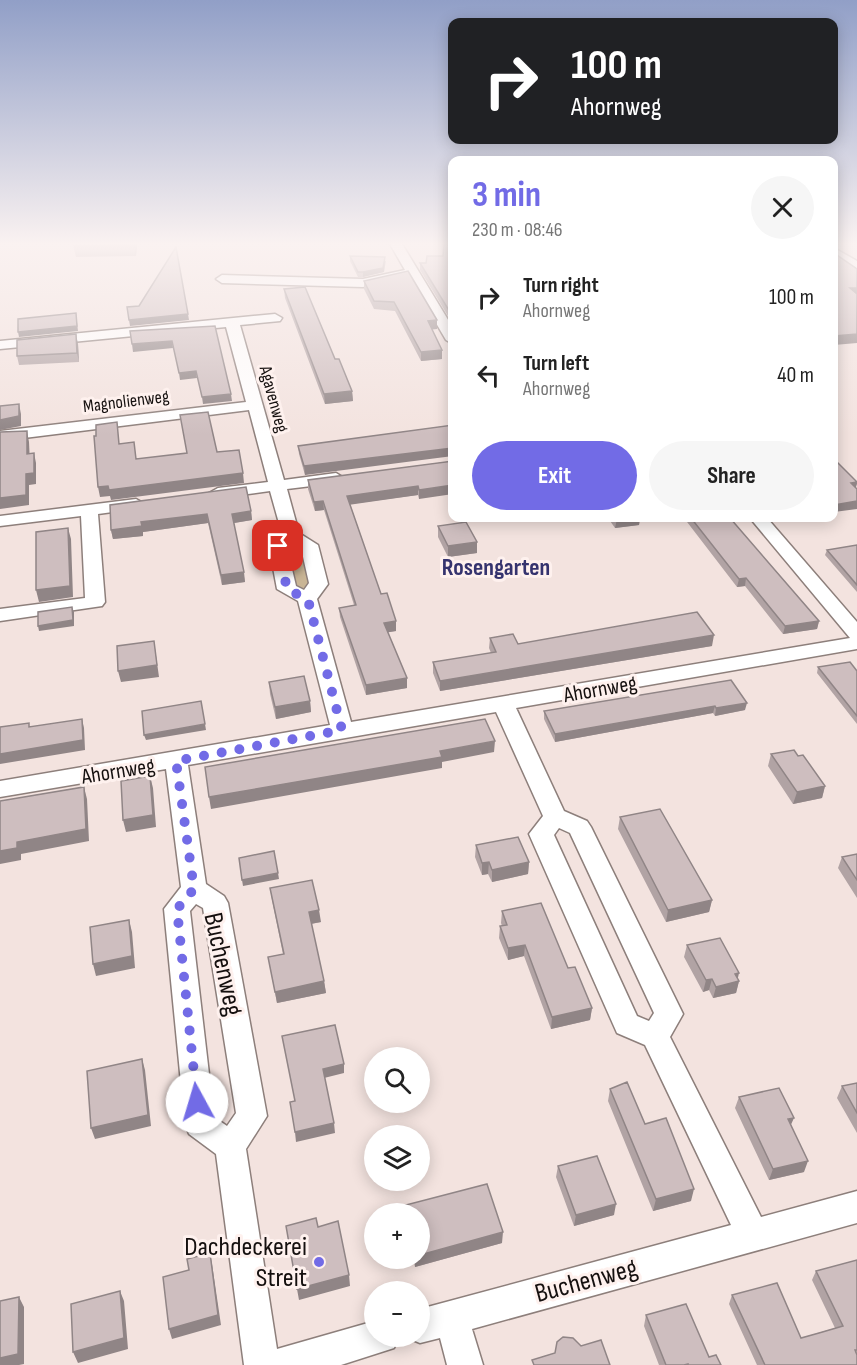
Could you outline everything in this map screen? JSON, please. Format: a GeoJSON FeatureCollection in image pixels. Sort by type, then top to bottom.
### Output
{"type":"FeatureCollection","features":[{"type":"Feature","properties":{"kind":"street"},"geometry":{"type":"LineString","coordinates":[[433,308],[448,332]]}},
{"type":"Feature","properties":{"kind":"street"},"geometry":{"type":"LineString","coordinates":[[0,345],[275,318]]}},
{"type":"Feature","properties":{"kind":"street","name":"Agavenweg"},"geometry":{"type":"LineString","coordinates":[[232,322],[276,486]]}},
{"type":"Feature","properties":{"kind":"street","name":"Magnolienweg"},"geometry":{"type":"LineString","coordinates":[[0,435],[256,405]]}},
{"type":"Feature","properties":{"kind":"street"},"geometry":{"type":"LineString","coordinates":[[206,495],[359,476]]}},
{"type":"Feature","properties":{"kind":"street"},"geometry":{"type":"LineString","coordinates":[[276,486],[291,536],[309,545],[320,584],[307,598]]}},
{"type":"Feature","properties":{"kind":"street"},"geometry":{"type":"LineString","coordinates":[[0,521],[148,502]]}},
{"type":"Feature","properties":{"kind":"street"},"geometry":{"type":"LineString","coordinates":[[0,615],[95,602],[89,510]]}},
{"type":"Feature","properties":{"kind":"street"},"geometry":{"type":"LineString","coordinates":[[762,522],[853,625]]}},
{"type":"Feature","properties":{"kind":"street"},"geometry":{"type":"LineString","coordinates":[[291,536],[278,546],[287,589],[307,598]]}},
{"type":"Feature","properties":{"kind":"street"},"geometry":{"type":"LineString","coordinates":[[307,598],[342,730]]}},
{"type":"Feature","properties":{"kind":"street","name":"Ahornweg"},"geometry":{"type":"LineString","coordinates":[[0,789],[176,761],[342,730],[504,705],[857,643]]}},
{"type":"Feature","properties":{"kind":"street"},"geometry":{"type":"LineString","coordinates":[[504,705],[555,817],[579,827],[669,1014],[655,1036]]}},
{"type":"Feature","properties":{"kind":"street","name":"Buchenweg"},"geometry":{"type":"LineString","coordinates":[[176,761],[194,889],[215,903],[252,1116],[230,1146],[200,1124],[177,909],[194,889]]}},
{"type":"Feature","properties":{"kind":"street"},"geometry":{"type":"LineString","coordinates":[[555,817],[541,834],[627,1024],[655,1036],[753,1235]]}},
{"type":"Feature","properties":{"kind":"street"},"geometry":{"type":"LineString","coordinates":[[230,1146],[262,1365]]}},
{"type":"Feature","properties":{"kind":"street","name":"Buchenweg"},"geometry":{"type":"LineString","coordinates":[[436,1322],[857,1207]]}},
{"type":"Feature","properties":{"kind":"street"},"geometry":{"type":"LineString","coordinates":[[436,1322],[465,1365]]}},
{"type":"Feature","properties":{"kind":"street"},"geometry":{"type":"LineString","coordinates":[[280,1365],[364,1341]]}},
{"type":"Feature","properties":{"kind":"shaded area"},"geometry":{"type":"Polygon","coordinates":[[[297,544],[301,548],[310,584],[302,589],[297,587],[286,549],[289,545],[297,544]]]}},
{"type":"Feature","properties":{"kind":"building"},"geometry":{"type":"Polygon","coordinates":[[[127,308],[187,308],[188,314],[129,320],[127,308]]]}},
{"type":"Feature","properties":{"kind":"building"},"geometry":{"type":"Polygon","coordinates":[[[291,308],[314,308],[335,359],[339,359],[352,391],[324,394],[291,308]]]}},
{"type":"Feature","properties":{"kind":"building"},"geometry":{"type":"Polygon","coordinates":[[[397,308],[430,308],[437,320],[428,321],[442,350],[421,352],[397,308]]]}},
{"type":"Feature","properties":{"kind":"building"},"geometry":{"type":"Polygon","coordinates":[[[838,308],[857,308],[857,334],[838,336],[838,308]]]}},
{"type":"Feature","properties":{"kind":"building"},"geometry":{"type":"Polygon","coordinates":[[[76,313],[77,326],[18,332],[18,319],[76,313]]]}},
{"type":"Feature","properties":{"kind":"building"},"geometry":{"type":"Polygon","coordinates":[[[215,326],[231,394],[202,397],[196,371],[179,373],[172,341],[132,344],[130,331],[215,326]]]}},
{"type":"Feature","properties":{"kind":"building"},"geometry":{"type":"Polygon","coordinates":[[[76,334],[77,353],[17,356],[17,340],[76,334]]]}},
{"type":"Feature","properties":{"kind":"building"},"geometry":{"type":"Polygon","coordinates":[[[19,404],[19,416],[0,420],[0,406],[19,404]]]}},
{"type":"Feature","properties":{"kind":"building"},"geometry":{"type":"Polygon","coordinates":[[[208,412],[217,452],[239,450],[243,473],[109,490],[108,486],[98,487],[94,436],[96,436],[96,425],[117,422],[119,444],[134,442],[136,459],[187,453],[180,415],[208,412]]]}},
{"type":"Feature","properties":{"kind":"building"},"geometry":{"type":"Polygon","coordinates":[[[448,426],[448,449],[304,466],[298,446],[448,426]]]}},
{"type":"Feature","properties":{"kind":"building"},"geometry":{"type":"Polygon","coordinates":[[[27,431],[27,454],[34,453],[34,473],[26,474],[26,495],[0,498],[0,432],[27,431]]]}},
{"type":"Feature","properties":{"kind":"building"},"geometry":{"type":"Polygon","coordinates":[[[448,462],[448,486],[419,490],[418,486],[347,496],[381,594],[387,593],[396,621],[384,623],[407,678],[366,685],[339,608],[356,605],[323,501],[314,502],[308,480],[448,462]]]}},
{"type":"Feature","properties":{"kind":"building"},"geometry":{"type":"Polygon","coordinates":[[[838,463],[857,482],[851,483],[857,489],[857,501],[838,504],[838,463]]]}},
{"type":"Feature","properties":{"kind":"building"},"geometry":{"type":"Polygon","coordinates":[[[246,487],[251,511],[232,514],[244,572],[221,575],[207,514],[141,522],[142,526],[111,530],[110,505],[246,487]]]}},
{"type":"Feature","properties":{"kind":"building"},"geometry":{"type":"Polygon","coordinates":[[[466,522],[477,542],[448,546],[438,526],[466,522]]]}},
{"type":"Feature","properties":{"kind":"building"},"geometry":{"type":"Polygon","coordinates":[[[694,522],[733,522],[819,621],[785,626],[746,578],[739,579],[694,522]]]}},
{"type":"Feature","properties":{"kind":"building"},"geometry":{"type":"Polygon","coordinates":[[[68,528],[70,586],[36,590],[36,532],[68,528]]]}},
{"type":"Feature","properties":{"kind":"building"},"geometry":{"type":"Polygon","coordinates":[[[857,545],[857,585],[827,550],[857,545]]]}},
{"type":"Feature","properties":{"kind":"building"},"geometry":{"type":"Polygon","coordinates":[[[72,607],[73,620],[38,626],[38,612],[72,607]]]}},
{"type":"Feature","properties":{"kind":"building"},"geometry":{"type":"Polygon","coordinates":[[[697,612],[714,635],[440,681],[433,662],[496,652],[490,638],[513,634],[518,644],[697,612]]]}},
{"type":"Feature","properties":{"kind":"building"},"geometry":{"type":"Polygon","coordinates":[[[154,641],[157,665],[118,671],[117,646],[154,641]]]}},
{"type":"Feature","properties":{"kind":"building"},"geometry":{"type":"Polygon","coordinates":[[[850,662],[857,671],[857,716],[818,667],[850,662]]]}},
{"type":"Feature","properties":{"kind":"building"},"geometry":{"type":"Polygon","coordinates":[[[304,676],[310,701],[275,707],[269,682],[304,676]]]}},
{"type":"Feature","properties":{"kind":"building"},"geometry":{"type":"Polygon","coordinates":[[[731,680],[747,703],[716,708],[715,706],[555,734],[544,711],[731,680]]]}},
{"type":"Feature","properties":{"kind":"building"},"geometry":{"type":"Polygon","coordinates":[[[201,701],[205,724],[144,735],[142,711],[201,701]]]}},
{"type":"Feature","properties":{"kind":"building"},"geometry":{"type":"Polygon","coordinates":[[[82,719],[83,740],[0,754],[0,727],[29,723],[29,727],[82,719]]]}},
{"type":"Feature","properties":{"kind":"building"},"geometry":{"type":"Polygon","coordinates":[[[485,719],[495,741],[440,751],[442,757],[209,797],[205,767],[485,719]]]}},
{"type":"Feature","properties":{"kind":"building"},"geometry":{"type":"Polygon","coordinates":[[[794,750],[798,756],[803,755],[825,786],[797,792],[771,754],[794,750]]]}},
{"type":"Feature","properties":{"kind":"building"},"geometry":{"type":"Polygon","coordinates":[[[150,776],[153,815],[123,820],[121,781],[150,776]]]}},
{"type":"Feature","properties":{"kind":"building"},"geometry":{"type":"Polygon","coordinates":[[[84,787],[86,829],[17,842],[17,848],[0,851],[0,801],[84,787]]]}},
{"type":"Feature","properties":{"kind":"building"},"geometry":{"type":"Polygon","coordinates":[[[660,809],[712,900],[668,910],[620,817],[660,809]]]}},
{"type":"Feature","properties":{"kind":"building"},"geometry":{"type":"Polygon","coordinates":[[[518,837],[529,862],[492,870],[489,862],[482,863],[476,845],[518,837]]]}},
{"type":"Feature","properties":{"kind":"building"},"geometry":{"type":"Polygon","coordinates":[[[274,851],[278,873],[242,880],[239,858],[274,851]]]}},
{"type":"Feature","properties":{"kind":"building"},"geometry":{"type":"Polygon","coordinates":[[[857,854],[857,880],[842,857],[857,854]]]}},
{"type":"Feature","properties":{"kind":"building"},"geometry":{"type":"Polygon","coordinates":[[[312,880],[319,910],[309,912],[324,981],[275,992],[268,957],[284,954],[270,888],[312,880]]]}},
{"type":"Feature","properties":{"kind":"building"},"geometry":{"type":"Polygon","coordinates":[[[541,903],[568,968],[575,967],[592,1008],[552,1017],[525,945],[508,948],[500,926],[507,925],[502,911],[541,903]]]}},
{"type":"Feature","properties":{"kind":"building"},"geometry":{"type":"Polygon","coordinates":[[[129,920],[132,956],[93,964],[90,927],[129,920]]]}},
{"type":"Feature","properties":{"kind":"building"},"geometry":{"type":"Polygon","coordinates":[[[720,938],[739,973],[735,974],[739,981],[716,987],[712,979],[706,980],[687,945],[720,938]]]}},
{"type":"Feature","properties":{"kind":"building"},"geometry":{"type":"Polygon","coordinates":[[[335,1025],[344,1064],[323,1069],[334,1123],[295,1132],[290,1102],[295,1101],[282,1036],[335,1025]]]}},
{"type":"Feature","properties":{"kind":"building"},"geometry":{"type":"Polygon","coordinates":[[[142,1059],[148,1115],[91,1128],[87,1071],[142,1059]]]}},
{"type":"Feature","properties":{"kind":"building"},"geometry":{"type":"Polygon","coordinates":[[[627,1082],[645,1124],[666,1118],[694,1189],[656,1199],[610,1089],[627,1082]]]}},
{"type":"Feature","properties":{"kind":"building"},"geometry":{"type":"Polygon","coordinates":[[[857,1083],[857,1113],[842,1086],[857,1083]]]}},
{"type":"Feature","properties":{"kind":"building"},"geometry":{"type":"Polygon","coordinates":[[[779,1088],[794,1118],[788,1119],[808,1161],[773,1169],[739,1097],[779,1088]]]}},
{"type":"Feature","properties":{"kind":"building"},"geometry":{"type":"Polygon","coordinates":[[[597,1156],[616,1204],[576,1215],[558,1166],[597,1156]]]}},
{"type":"Feature","properties":{"kind":"building"},"geometry":{"type":"Polygon","coordinates":[[[487,1184],[503,1232],[430,1252],[430,1203],[414,1203],[487,1184]]]}},
{"type":"Feature","properties":{"kind":"building","name":"Dachdeckerei Streit"},"geometry":{"type":"Polygon","coordinates":[[[316,1218],[318,1227],[338,1221],[349,1275],[297,1289],[286,1226],[316,1218]]]}},
{"type":"Feature","properties":{"kind":"building"},"geometry":{"type":"Polygon","coordinates":[[[210,1253],[218,1315],[169,1329],[163,1277],[189,1270],[187,1259],[210,1253]]]}},
{"type":"Feature","properties":{"kind":"building"},"geometry":{"type":"Polygon","coordinates":[[[857,1260],[857,1350],[855,1350],[857,1365],[765,1365],[732,1295],[777,1283],[801,1338],[819,1333],[843,1326],[816,1271],[857,1260]]]}},
{"type":"Feature","properties":{"kind":"building"},"geometry":{"type":"Polygon","coordinates":[[[120,1291],[124,1338],[73,1352],[71,1304],[120,1291]]]}},
{"type":"Feature","properties":{"kind":"building"},"geometry":{"type":"Polygon","coordinates":[[[19,1297],[18,1354],[0,1358],[0,1301],[19,1297]]]}},
{"type":"Feature","properties":{"kind":"building"},"geometry":{"type":"Polygon","coordinates":[[[686,1304],[709,1357],[716,1355],[721,1365],[666,1365],[646,1315],[686,1304]]]}},
{"type":"Feature","properties":{"kind":"building"},"geometry":{"type":"Polygon","coordinates":[[[563,1337],[573,1338],[581,1346],[601,1340],[610,1365],[534,1365],[532,1360],[555,1353],[557,1342],[563,1337]]]}},
{"type":"Feature","properties":{"kind":"place","name":"Dachdeckerei Streit"},"geometry":{"type":"Point","coordinates":[319,1262]}},
{"type":"Feature","properties":{"kind":"district","name":"Rosengarten"},"geometry":{"type":"Point","coordinates":[496,567]}},
{"type":"Feature","properties":{"kind":"route"},"geometry":{"type":"LineString","coordinates":[[197,1102],[177,909],[194,889],[176,761],[342,730],[308,600],[287,589],[278,546]]}}]}
